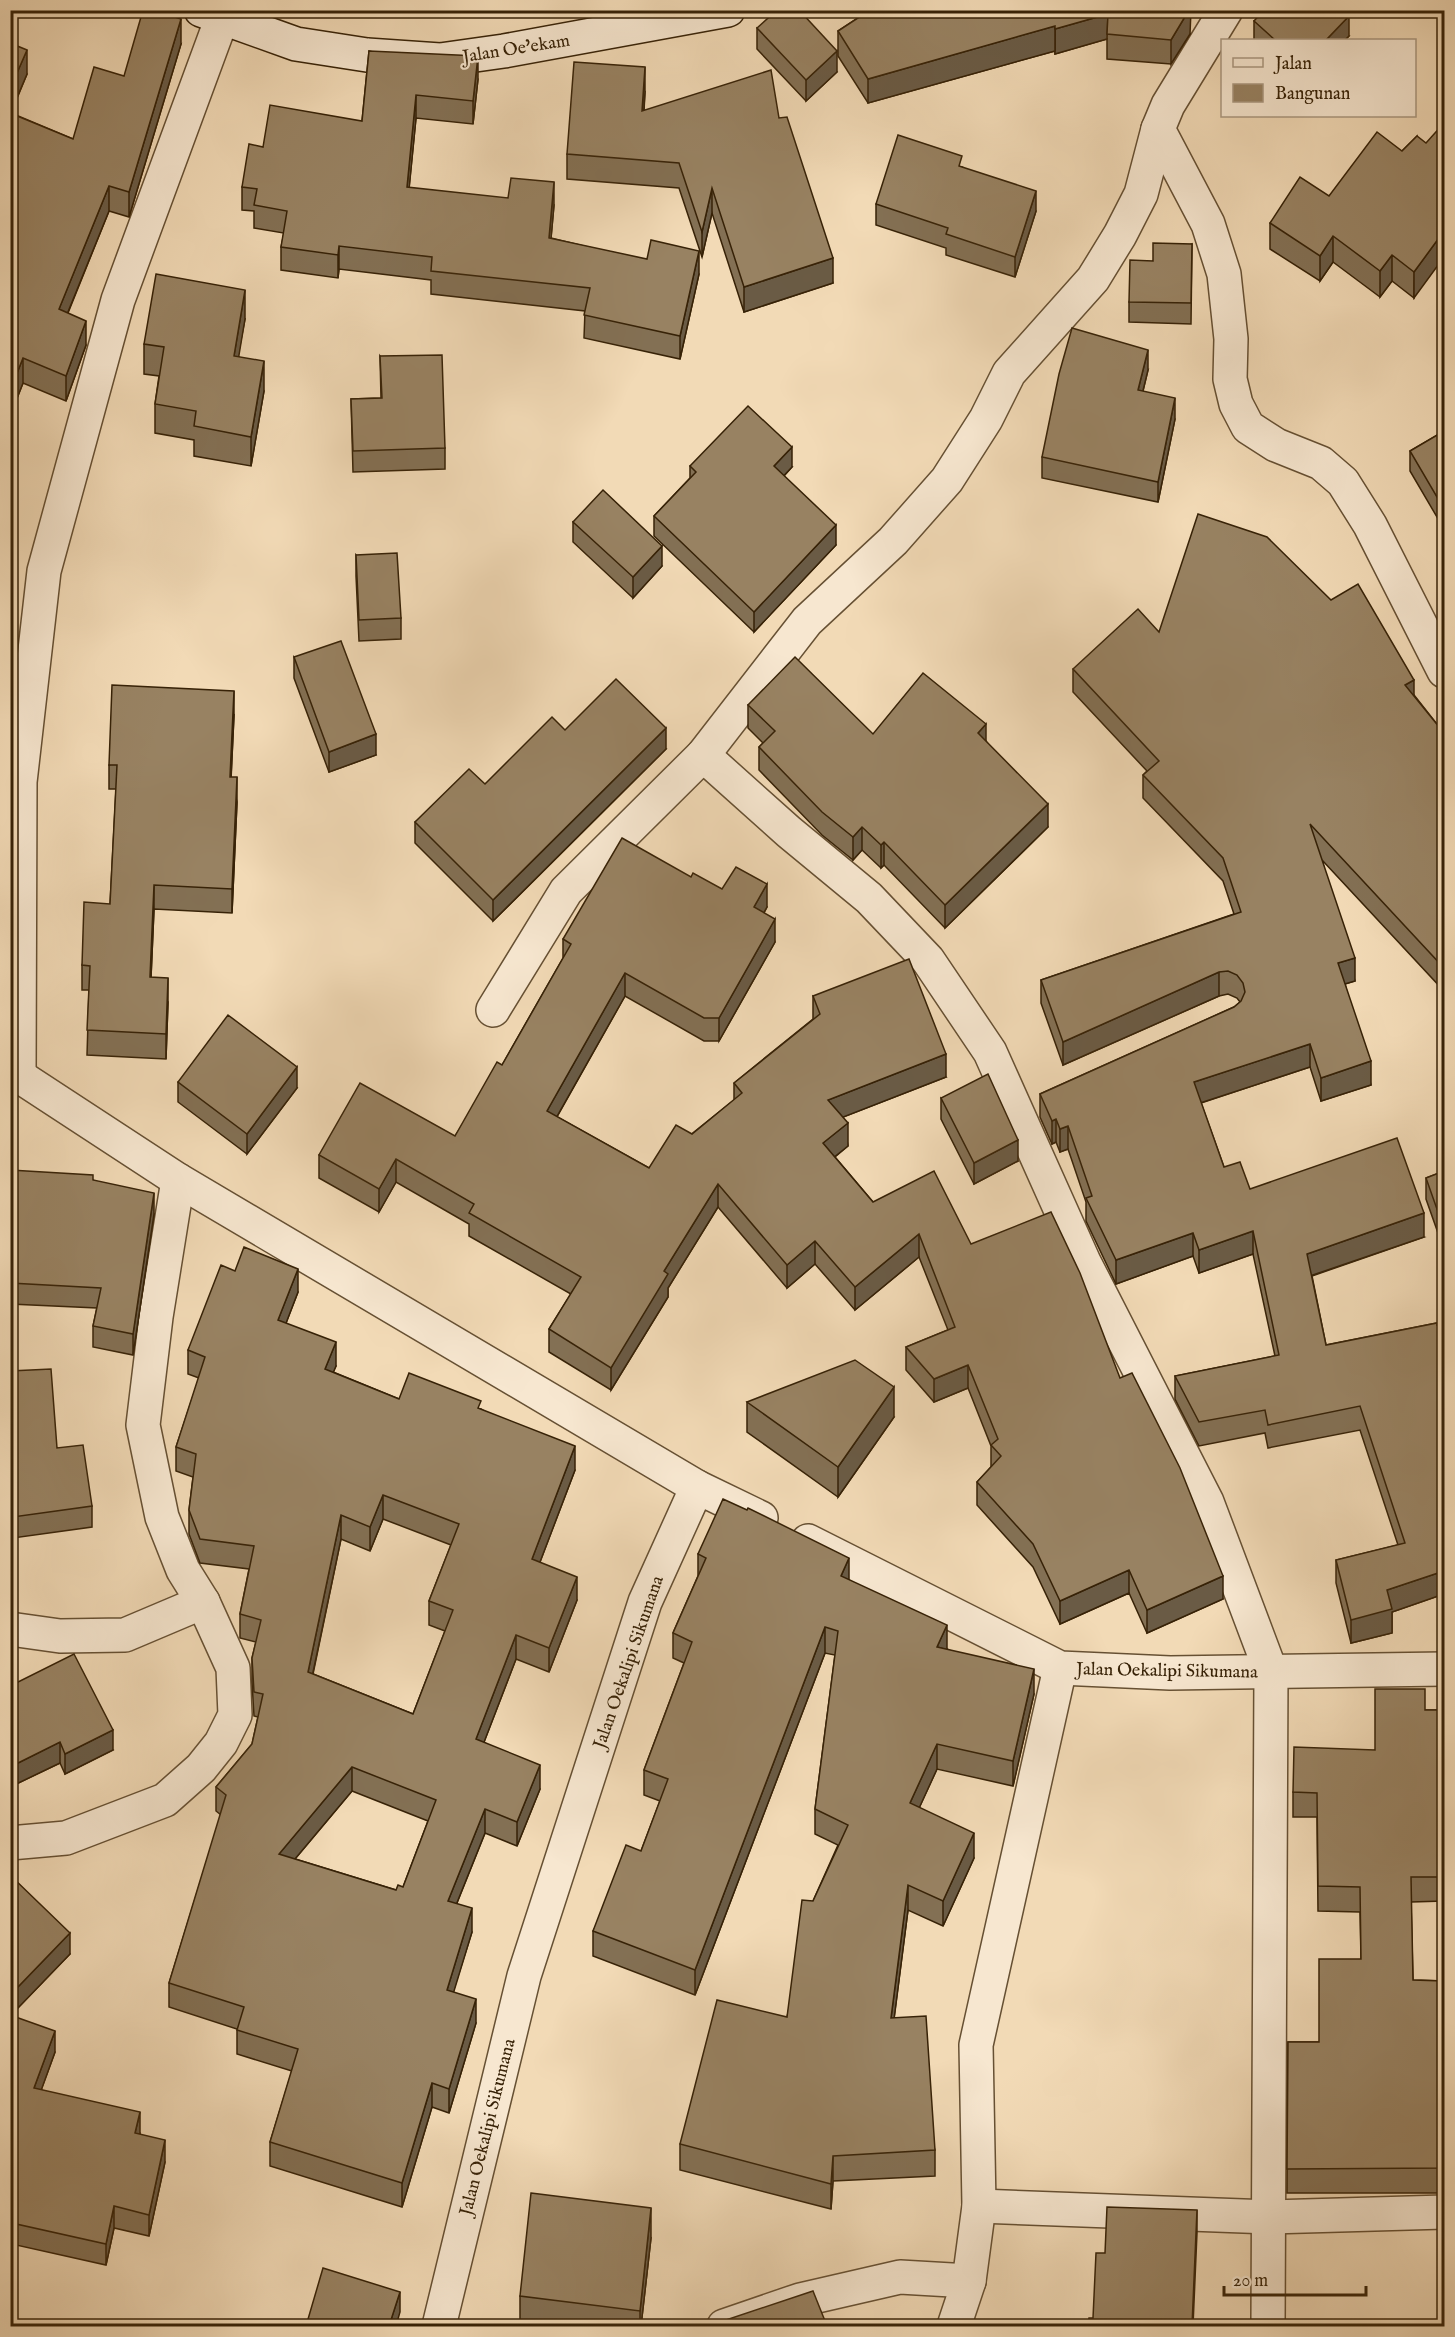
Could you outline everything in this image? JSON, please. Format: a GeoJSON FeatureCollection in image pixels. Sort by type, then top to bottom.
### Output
{"type":"FeatureCollection","features":[{"type":"Feature","properties":{"kind":"street","name":"Jalan Oe'ekam"},"geometry":{"type":"LineString","coordinates":[[212,14],[296,45],[367,55],[440,60],[504,51],[728,10]]}},
{"type":"Feature","properties":{"kind":"street"},"geometry":{"type":"LineString","coordinates":[[493,1010],[566,891],[703,755],[807,621],[893,541],[948,480],[986,419],[1010,372],[1093,279],[1120,235],[1141,194],[1158,129],[1168,105],[1226,10]]}},
{"type":"Feature","properties":{"kind":"street"},"geometry":{"type":"LineString","coordinates":[[212,14],[118,300],[44,571],[20,782],[15,1076],[178,1180],[697,1487]]}},
{"type":"Feature","properties":{"kind":"street"},"geometry":{"type":"LineString","coordinates":[[1158,129],[1208,224],[1224,274],[1231,339],[1230,379],[1236,404],[1248,427],[1276,445],[1321,463],[1343,482],[1370,525],[1444,671]]}},
{"type":"Feature","properties":{"kind":"street"},"geometry":{"type":"LineString","coordinates":[[703,755],[789,832],[869,898],[928,960],[1026,1102],[1084,1262],[1206,1502],[1271,1672],[1268,2326]]}},
{"type":"Feature","properties":{"kind":"street"},"geometry":{"type":"LineString","coordinates":[[10,1843],[66,1838],[165,1800],[201,1768],[221,1743],[235,1715],[233,1668],[203,1602],[183,1570],[162,1517],[143,1425],[156,1317],[178,1180]]}},
{"type":"Feature","properties":{"kind":"street","name":"Jalan Oekalipi Sikumana"},"geometry":{"type":"LineString","coordinates":[[439,2326],[524,1976],[645,1602],[697,1487],[1060,1668],[1170,1673],[1444,1669]]}},
{"type":"Feature","properties":{"kind":"street"},"geometry":{"type":"LineString","coordinates":[[10,1629],[60,1636],[125,1635],[203,1602]]}},
{"type":"Feature","properties":{"kind":"street"},"geometry":{"type":"LineString","coordinates":[[954,2326],[969,2281],[979,2206],[976,2045],[1060,1668]]}},
{"type":"Feature","properties":{"kind":"street"},"geometry":{"type":"LineString","coordinates":[[979,2206],[1270,2217],[1444,2212]]}},
{"type":"Feature","properties":{"kind":"street"},"geometry":{"type":"LineString","coordinates":[[724,2326],[800,2300],[900,2277],[969,2281]]}},
{"type":"Feature","properties":{"kind":"building"},"geometry":{"type":"Polygon","coordinates":[[[143,10],[153,10],[181,19],[129,192],[109,186],[59,309],[86,321],[66,376],[23,358],[10,391],[10,113],[73,139],[94,67],[124,76],[143,10]]]}},
{"type":"Feature","properties":{"kind":"building"},"geometry":{"type":"Polygon","coordinates":[[[777,10],[799,10],[837,51],[806,80],[757,28],[777,10]]]}},
{"type":"Feature","properties":{"kind":"building"},"geometry":{"type":"Polygon","coordinates":[[[870,10],[1189,10],[1171,40],[1107,34],[1108,14],[1055,29],[1055,26],[868,79],[838,31],[870,10]]]}},
{"type":"Feature","properties":{"kind":"building"},"geometry":{"type":"Polygon","coordinates":[[[1264,10],[1343,10],[1349,16],[1327,39],[1274,39],[1254,21],[1264,10]]]}},
{"type":"Feature","properties":{"kind":"building"},"geometry":{"type":"Polygon","coordinates":[[[10,43],[27,50],[10,89],[10,43]]]}},
{"type":"Feature","properties":{"kind":"building"},"geometry":{"type":"Polygon","coordinates":[[[369,51],[478,56],[473,101],[416,95],[407,187],[508,198],[511,178],[554,182],[549,238],[647,259],[651,240],[699,251],[680,336],[584,315],[590,288],[431,271],[432,257],[339,246],[338,255],[281,247],[287,211],[254,205],[257,189],[242,187],[249,144],[263,147],[270,105],[362,121],[369,51]]]}},
{"type":"Feature","properties":{"kind":"building"},"geometry":{"type":"Polygon","coordinates":[[[574,62],[645,67],[642,111],[771,70],[779,118],[787,117],[833,258],[744,287],[712,188],[702,232],[679,163],[567,154],[574,62]]]}},
{"type":"Feature","properties":{"kind":"building"},"geometry":{"type":"Polygon","coordinates":[[[1444,123],[1444,231],[1414,272],[1392,255],[1380,271],[1333,236],[1320,256],[1270,223],[1300,177],[1329,196],[1377,132],[1402,151],[1417,136],[1426,143],[1444,123]]]}},
{"type":"Feature","properties":{"kind":"building"},"geometry":{"type":"Polygon","coordinates":[[[898,135],[962,156],[959,166],[1036,191],[1015,257],[946,234],[948,228],[876,204],[898,135]]]}},
{"type":"Feature","properties":{"kind":"building"},"geometry":{"type":"Polygon","coordinates":[[[1153,243],[1192,244],[1191,303],[1129,302],[1130,260],[1153,261],[1153,243]]]}},
{"type":"Feature","properties":{"kind":"building"},"geometry":{"type":"Polygon","coordinates":[[[156,274],[245,290],[234,356],[264,361],[251,437],[194,426],[196,411],[155,404],[164,347],[144,344],[156,274]]]}},
{"type":"Feature","properties":{"kind":"building"},"geometry":{"type":"Polygon","coordinates":[[[1072,328],[1148,350],[1138,390],[1175,398],[1158,482],[1042,457],[1059,374],[1072,328]]]}},
{"type":"Feature","properties":{"kind":"building"},"geometry":{"type":"Polygon","coordinates":[[[442,355],[445,448],[353,451],[351,399],[382,398],[380,356],[442,355]]]}},
{"type":"Feature","properties":{"kind":"building"},"geometry":{"type":"Polygon","coordinates":[[[748,406],[792,447],[774,466],[836,525],[754,612],[654,516],[696,472],[690,466],[748,406]]]}},
{"type":"Feature","properties":{"kind":"building"},"geometry":{"type":"Polygon","coordinates":[[[1444,431],[1444,509],[1410,451],[1444,431]]]}},
{"type":"Feature","properties":{"kind":"building"},"geometry":{"type":"Polygon","coordinates":[[[603,490],[662,546],[633,577],[573,522],[603,490]]]}},
{"type":"Feature","properties":{"kind":"building"},"geometry":{"type":"Polygon","coordinates":[[[1198,514],[1267,537],[1331,600],[1358,584],[1414,680],[1405,685],[1444,733],[1444,968],[1310,824],[1355,958],[1338,963],[1371,1061],[1321,1078],[1310,1044],[1194,1082],[1224,1167],[1240,1162],[1250,1189],[1397,1138],[1424,1213],[1307,1254],[1326,1345],[1444,1323],[1444,1571],[1387,1590],[1392,1609],[1351,1620],[1336,1560],[1405,1543],[1360,1406],[1268,1425],[1265,1410],[1199,1422],[1175,1376],[1279,1355],[1253,1231],[1199,1250],[1193,1233],[1116,1260],[1086,1198],[1092,1196],[1068,1126],[1060,1129],[1056,1119],[1052,1121],[1040,1094],[1234,1007],[1241,1001],[1245,992],[1243,983],[1237,975],[1228,971],[1219,972],[1063,1042],[1041,980],[1241,912],[1223,858],[1143,775],[1159,761],[1073,669],[1138,609],[1159,632],[1198,514]]]}},
{"type":"Feature","properties":{"kind":"building"},"geometry":{"type":"Polygon","coordinates":[[[397,553],[401,618],[359,620],[356,555],[397,553]]]}},
{"type":"Feature","properties":{"kind":"building"},"geometry":{"type":"Polygon","coordinates":[[[341,641],[376,734],[329,752],[294,657],[341,641]]]}},
{"type":"Feature","properties":{"kind":"building"},"geometry":{"type":"Polygon","coordinates":[[[795,657],[873,734],[923,673],[986,724],[978,733],[1048,804],[945,905],[884,842],[881,845],[862,827],[853,837],[822,812],[759,747],[775,731],[748,705],[795,657]]]}},
{"type":"Feature","properties":{"kind":"building"},"geometry":{"type":"Polygon","coordinates":[[[616,679],[666,728],[493,900],[415,822],[469,769],[485,784],[552,717],[565,730],[616,679]]]}},
{"type":"Feature","properties":{"kind":"building"},"geometry":{"type":"Polygon","coordinates":[[[112,685],[234,691],[230,777],[237,777],[232,889],[154,885],[150,977],[168,978],[166,1034],[87,1030],[90,966],[82,965],[84,902],[110,904],[117,765],[109,765],[112,685]]]}},
{"type":"Feature","properties":{"kind":"building"},"geometry":{"type":"Polygon","coordinates":[[[622,838],[691,877],[693,873],[722,889],[736,867],[767,884],[754,907],[775,919],[719,1018],[704,1018],[625,973],[547,1111],[649,1168],[676,1125],[692,1134],[742,1093],[734,1083],[820,1014],[813,996],[909,959],[946,1054],[828,1100],[848,1123],[823,1143],[873,1202],[934,1171],[971,1244],[1051,1212],[1080,1273],[1120,1378],[1132,1373],[1180,1468],[1223,1576],[1147,1610],[1129,1570],[1060,1601],[1033,1544],[977,1482],[1001,1456],[991,1445],[998,1439],[968,1365],[934,1379],[906,1347],[955,1327],[919,1234],[855,1287],[815,1241],[787,1265],[718,1184],[664,1271],[668,1274],[611,1368],[549,1329],[581,1277],[469,1213],[474,1204],[396,1159],[379,1189],[319,1155],[360,1083],[455,1136],[497,1062],[502,1065],[571,944],[563,939],[622,838]]]}},
{"type":"Feature","properties":{"kind":"building"},"geometry":{"type":"Polygon","coordinates":[[[228,1015],[297,1067],[247,1134],[178,1082],[228,1015]]]}},
{"type":"Feature","properties":{"kind":"building"},"geometry":{"type":"Polygon","coordinates":[[[988,1074],[1018,1140],[974,1163],[941,1098],[988,1074]]]}},
{"type":"Feature","properties":{"kind":"building"},"geometry":{"type":"Polygon","coordinates":[[[10,1170],[93,1175],[93,1180],[154,1193],[133,1334],[93,1326],[101,1288],[10,1283],[10,1170]]]}},
{"type":"Feature","properties":{"kind":"building"},"geometry":{"type":"Polygon","coordinates":[[[1444,1171],[1444,1229],[1426,1178],[1444,1171]]]}},
{"type":"Feature","properties":{"kind":"building"},"geometry":{"type":"Polygon","coordinates":[[[244,1247],[298,1269],[278,1320],[336,1342],[325,1369],[399,1399],[409,1373],[481,1401],[478,1408],[575,1446],[532,1559],[577,1577],[549,1648],[516,1635],[476,1739],[540,1765],[517,1822],[485,1809],[448,1901],[472,1908],[447,1990],[476,1999],[449,2089],[432,2083],[402,2183],[270,2142],[298,2049],[237,2030],[244,2007],[169,1983],[226,1795],[216,1787],[252,1744],[263,1694],[254,1692],[252,1658],[261,1620],[240,1614],[254,1546],[200,1539],[189,1510],[196,1454],[176,1447],[205,1357],[188,1350],[221,1265],[235,1271],[244,1247]],[[383,1495],[370,1527],[341,1515],[308,1672],[413,1714],[453,1610],[429,1601],[459,1524],[383,1495]],[[352,1767],[279,1854],[396,1890],[398,1885],[403,1887],[436,1800],[352,1767]]]}},
{"type":"Feature","properties":{"kind":"building"},"geometry":{"type":"Polygon","coordinates":[[[855,1360],[894,1387],[838,1467],[747,1402],[855,1360]]]}},
{"type":"Feature","properties":{"kind":"building"},"geometry":{"type":"Polygon","coordinates":[[[51,1369],[57,1448],[83,1445],[92,1506],[13,1517],[10,1501],[10,1371],[51,1369]]]}},
{"type":"Feature","properties":{"kind":"building"},"geometry":{"type":"Polygon","coordinates":[[[723,1499],[747,1510],[748,1508],[849,1558],[841,1576],[947,1625],[937,1647],[1034,1669],[1013,1761],[937,1744],[910,1803],[974,1833],[943,1901],[908,1885],[891,2018],[926,2016],[935,2150],[833,2156],[831,2184],[680,2144],[717,2000],[787,2017],[802,1900],[813,1901],[848,1825],[815,1809],[838,1631],[825,1627],[695,1970],[593,1931],[626,1845],[641,1851],[668,1779],[644,1770],[692,1642],[673,1633],[706,1558],[698,1554],[723,1499]]]}},
{"type":"Feature","properties":{"kind":"building"},"geometry":{"type":"Polygon","coordinates":[[[74,1654],[113,1730],[65,1754],[60,1742],[10,1767],[10,1686],[74,1654]]]}},
{"type":"Feature","properties":{"kind":"building"},"geometry":{"type":"Polygon","coordinates":[[[1375,1689],[1425,1689],[1425,1710],[1444,1710],[1444,1877],[1411,1877],[1413,1980],[1444,1981],[1444,2168],[1287,2169],[1288,2042],[1319,2042],[1319,1959],[1361,1959],[1360,1887],[1318,1886],[1317,1793],[1293,1792],[1294,1747],[1375,1750],[1375,1689]]]}},
{"type":"Feature","properties":{"kind":"building"},"geometry":{"type":"Polygon","coordinates":[[[10,1875],[70,1933],[16,1989],[10,1984],[10,1875]]]}},
{"type":"Feature","properties":{"kind":"building"},"geometry":{"type":"Polygon","coordinates":[[[10,2015],[55,2031],[34,2088],[140,2112],[135,2133],[165,2140],[149,2215],[114,2206],[106,2244],[16,2224],[10,2246],[10,2015]]]}},
{"type":"Feature","properties":{"kind":"building"},"geometry":{"type":"Polygon","coordinates":[[[531,2193],[651,2208],[640,2311],[520,2296],[531,2193]]]}},
{"type":"Feature","properties":{"kind":"building"},"geometry":{"type":"Polygon","coordinates":[[[1107,2207],[1197,2210],[1192,2326],[1088,2326],[1089,2318],[1093,2318],[1096,2253],[1105,2253],[1107,2207]]]}},
{"type":"Feature","properties":{"kind":"building"},"geometry":{"type":"Polygon","coordinates":[[[323,2268],[400,2292],[389,2326],[306,2326],[323,2268]]]}},
{"type":"Feature","properties":{"kind":"building"},"geometry":{"type":"Polygon","coordinates":[[[813,2291],[827,2326],[714,2324],[813,2291]]]}},
{"type":"Feature","properties":{"kind":"building"},"geometry":{"type":"Polygon","coordinates":[[[10,2321],[23,2326],[10,2326],[10,2321]]]}}]}
